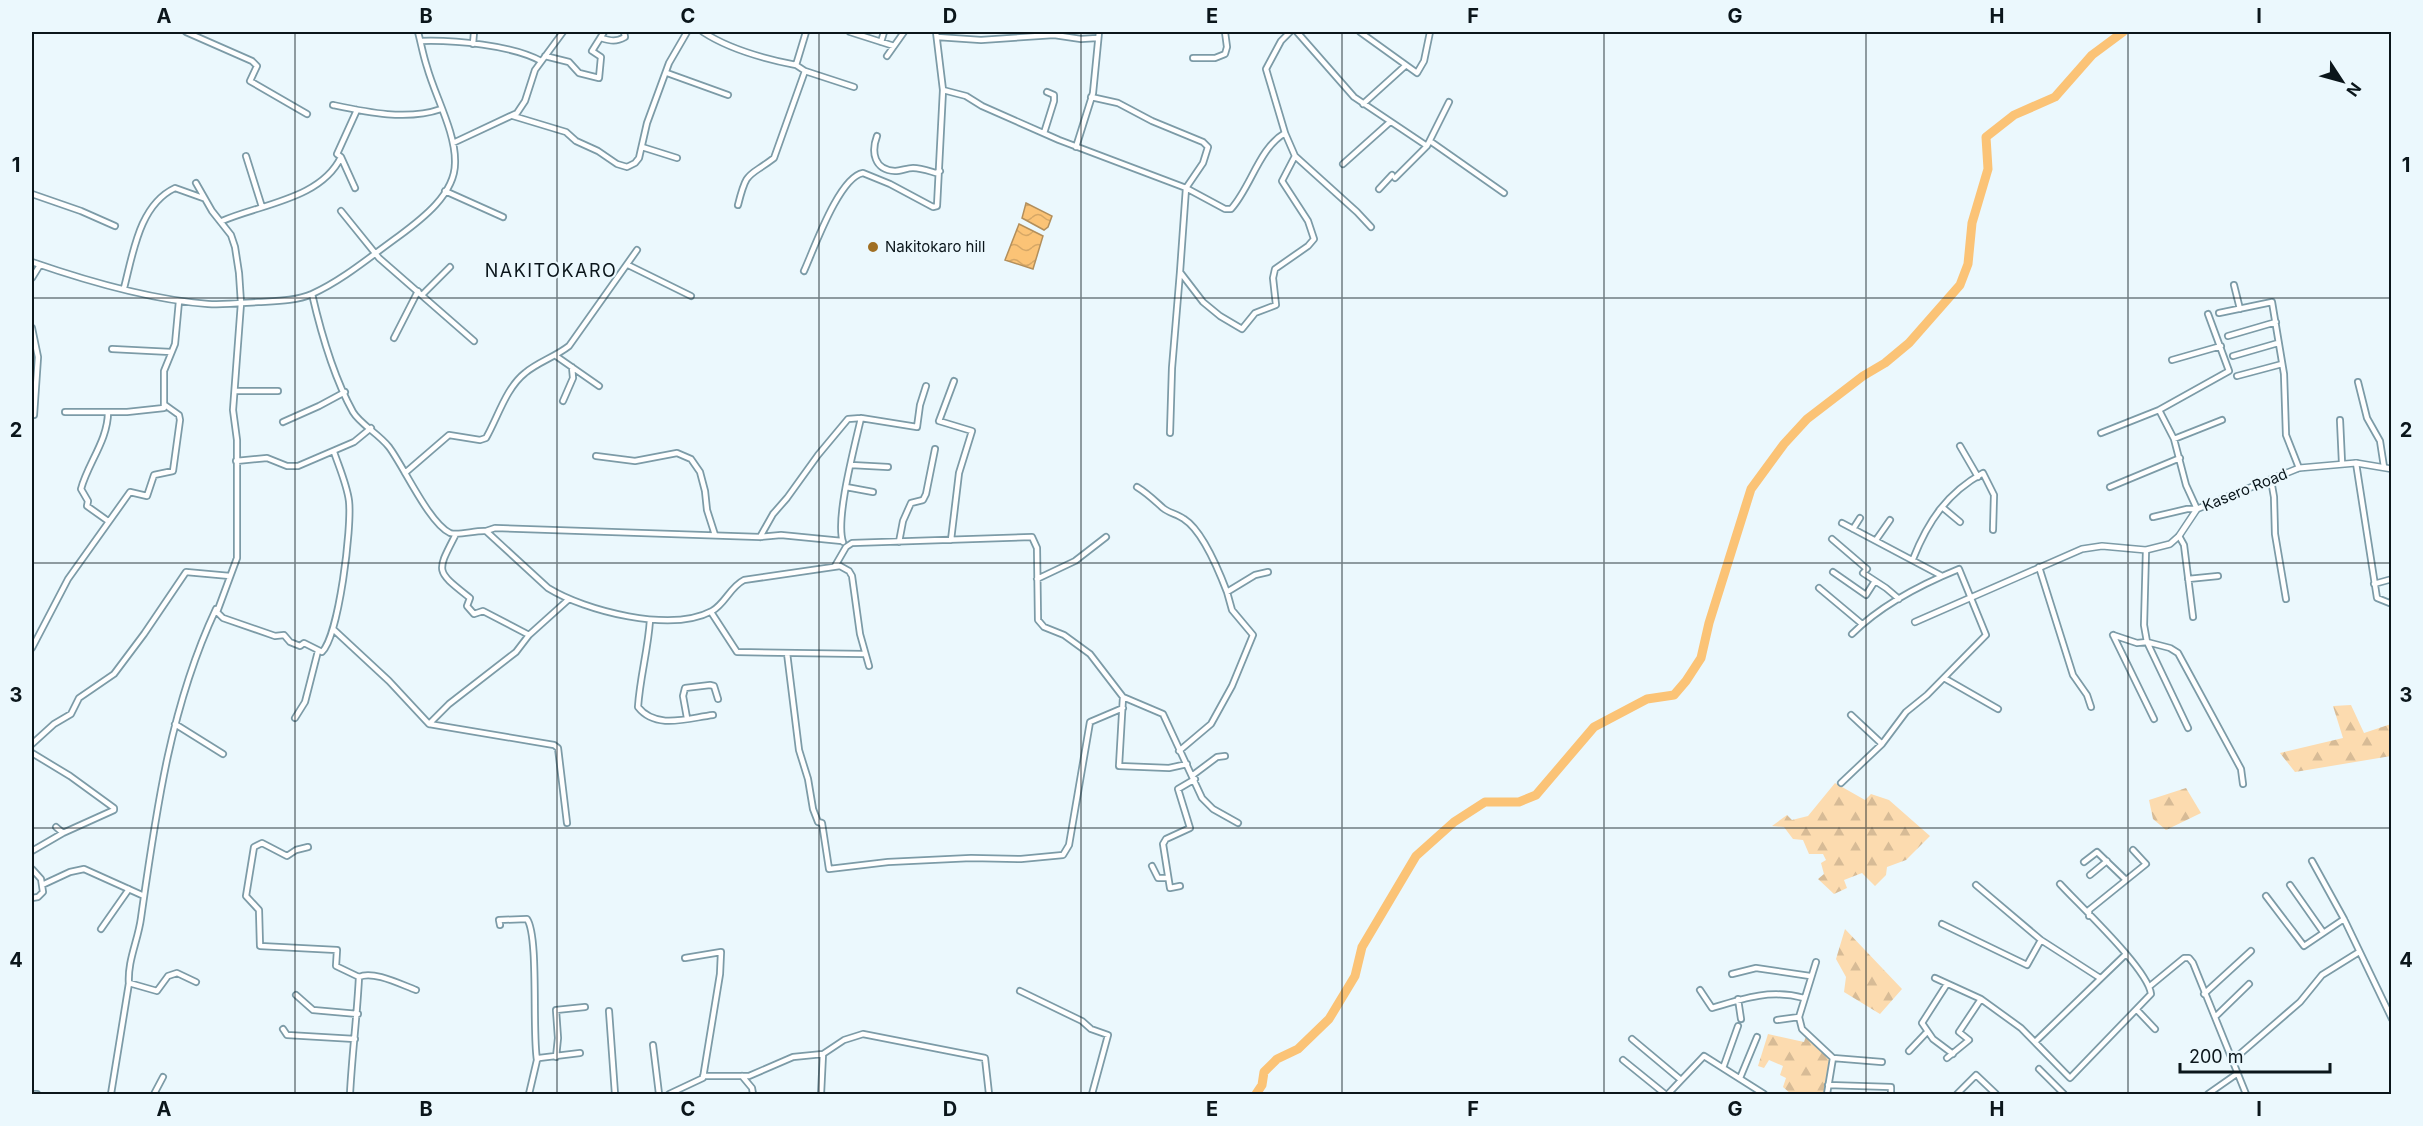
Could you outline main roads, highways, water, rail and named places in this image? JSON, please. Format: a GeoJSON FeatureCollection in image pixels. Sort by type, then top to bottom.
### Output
{"type":"FeatureCollection","features":[{"type":"Feature","properties":{"kind":"water"},"geometry":{"type":"Polygon","coordinates":[[[1026,203],[1052,216],[1048,227],[1044,230],[1022,218],[1026,203]]]}},
{"type":"Feature","properties":{"kind":"water"},"geometry":{"type":"Polygon","coordinates":[[[1019,224],[1043,236],[1033,269],[1005,260],[1019,224]]]}},
{"type":"Feature","properties":{"kind":"waterway"},"geometry":{"type":"LineString","coordinates":[[1256,1094],[1262,1085],[1264,1072],[1277,1059],[1298,1049],[1329,1019],[1355,976],[1362,947],[1416,856],[1454,822],[1485,802],[1519,802],[1536,795],[1594,727],[1647,699],[1674,695],[1686,681],[1701,658],[1709,623],[1751,489],[1784,444],[1807,419],[1909,343],[1960,285],[1968,264],[1972,223],[1988,169],[1986,137],[2014,115],[2055,97],[2092,55],[2123,32]]}},
{"type":"Feature","properties":{"kind":"place","name":"Nakitokaro hill"},"geometry":{"type":"Point","coordinates":[873,247]}},
{"type":"Feature","properties":{"kind":"district","name":"NAKITOKARO"},"geometry":{"type":"Point","coordinates":[551,271]}}]}
